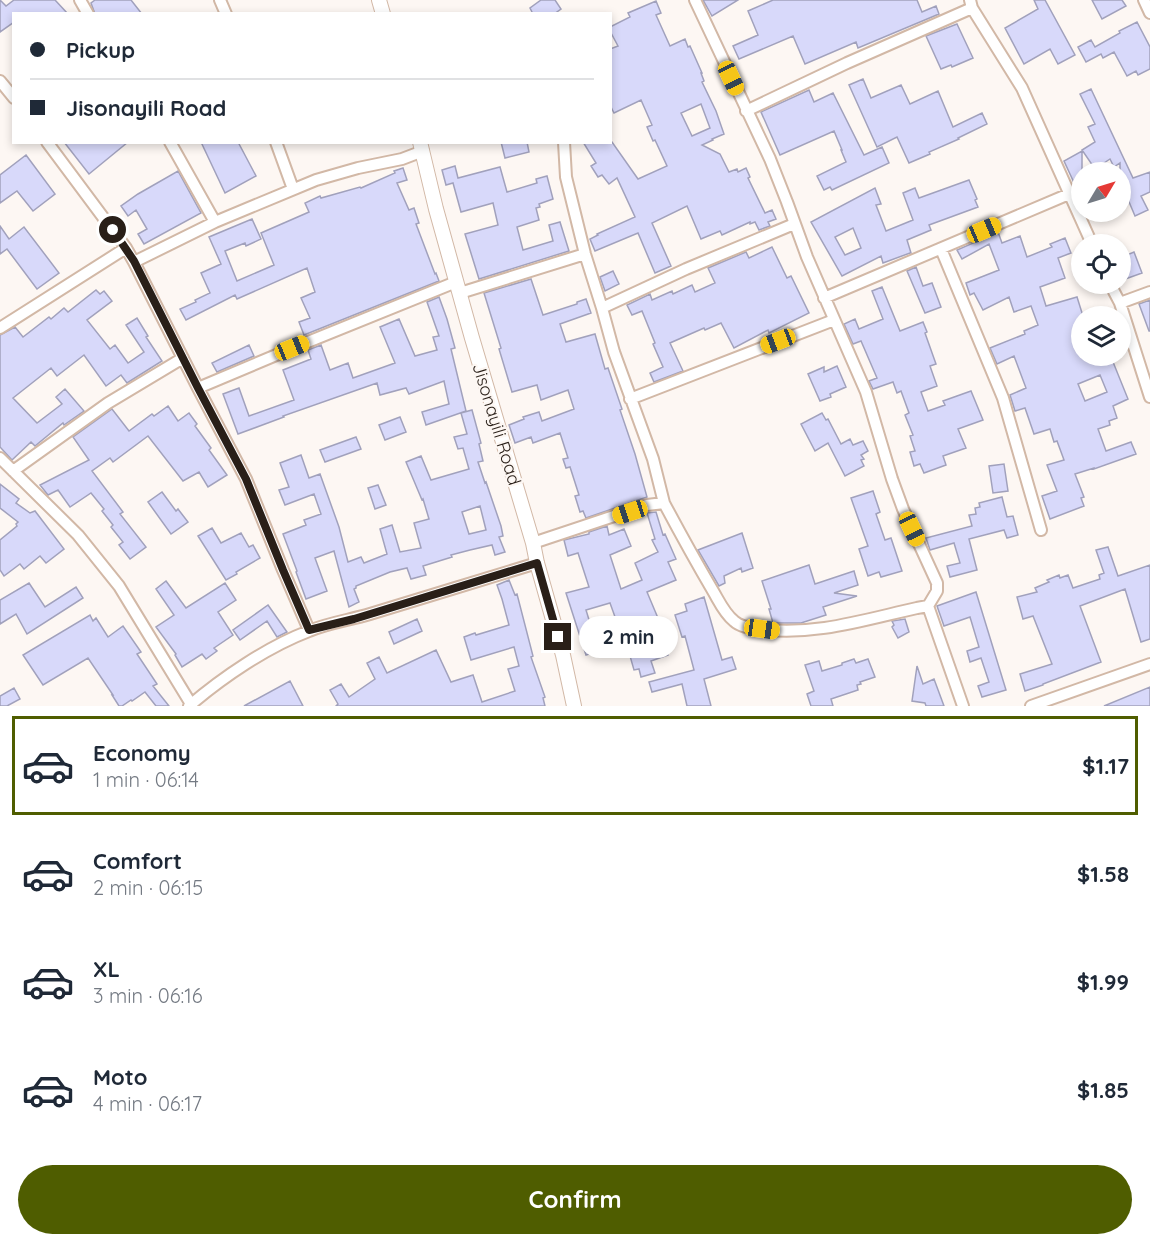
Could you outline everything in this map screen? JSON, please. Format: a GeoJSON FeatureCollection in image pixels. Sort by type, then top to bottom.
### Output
{"type":"FeatureCollection","features":[{"type":"Feature","properties":{"kind":"street"},"geometry":{"type":"LineString","coordinates":[[564,144],[566,177],[585,254],[614,352],[653,459],[664,503],[725,611],[735,622],[748,627],[799,632],[826,629],[928,606],[937,591],[937,583],[903,509],[866,392],[824,298],[770,159],[695,0]]}},
{"type":"Feature","properties":{"kind":"street"},"geometry":{"type":"LineString","coordinates":[[1144,0],[1150,13]]}},
{"type":"Feature","properties":{"kind":"street"},"geometry":{"type":"LineString","coordinates":[[746,111],[971,4],[1022,88],[1087,234]]}},
{"type":"Feature","properties":{"kind":"street"},"geometry":{"type":"LineString","coordinates":[[0,81],[12,96]]}},
{"type":"Feature","properties":{"kind":"street"},"geometry":{"type":"LineString","coordinates":[[48,144],[134,261],[246,479],[309,630]]}},
{"type":"Feature","properties":{"kind":"street"},"geometry":{"type":"LineString","coordinates":[[171,144],[214,222]]}},
{"type":"Feature","properties":{"kind":"street"},"geometry":{"type":"LineString","coordinates":[[277,144],[293,189]]}},
{"type":"Feature","properties":{"kind":"street"},"geometry":{"type":"LineString","coordinates":[[134,261],[214,222],[293,189],[358,168],[402,159],[421,147]]}},
{"type":"Feature","properties":{"kind":"street","name":"Jisonayili Road"},"geometry":{"type":"LineString","coordinates":[[421,147],[458,288],[533,543],[574,706]]}},
{"type":"Feature","properties":{"kind":"street"},"geometry":{"type":"LineString","coordinates":[[824,298],[1069,194]]}},
{"type":"Feature","properties":{"kind":"street"},"geometry":{"type":"LineString","coordinates":[[602,308],[686,269],[794,224]]}},
{"type":"Feature","properties":{"kind":"street"},"geometry":{"type":"LineString","coordinates":[[0,328],[126,248]]}},
{"type":"Feature","properties":{"kind":"street"},"geometry":{"type":"LineString","coordinates":[[941,249],[1003,398],[1041,530]]}},
{"type":"Feature","properties":{"kind":"street"},"geometry":{"type":"LineString","coordinates":[[198,388],[292,348],[458,288],[585,254]]}},
{"type":"Feature","properties":{"kind":"street"},"geometry":{"type":"LineString","coordinates":[[1120,303],[1150,292]]}},
{"type":"Feature","properties":{"kind":"street"},"geometry":{"type":"LineString","coordinates":[[1115,294],[1150,397]]}},
{"type":"Feature","properties":{"kind":"street"},"geometry":{"type":"LineString","coordinates":[[630,399],[834,320]]}},
{"type":"Feature","properties":{"kind":"street"},"geometry":{"type":"LineString","coordinates":[[13,471],[108,403],[183,357]]}},
{"type":"Feature","properties":{"kind":"street"},"geometry":{"type":"LineString","coordinates":[[0,458],[78,535],[119,586],[190,705],[243,666],[309,630],[354,619],[537,563]]}},
{"type":"Feature","properties":{"kind":"street"},"geometry":{"type":"LineString","coordinates":[[533,543],[647,505],[664,503]]}},
{"type":"Feature","properties":{"kind":"street"},"geometry":{"type":"LineString","coordinates":[[928,606],[963,706]]}},
{"type":"Feature","properties":{"kind":"street"},"geometry":{"type":"LineString","coordinates":[[1031,706],[1150,664]]}},
{"type":"Feature","properties":{"kind":"building"},"geometry":{"type":"Polygon","coordinates":[[[0,0],[6,6],[14,0],[55,0],[66,12],[12,12],[12,23],[0,32],[0,0]]]}},
{"type":"Feature","properties":{"kind":"building"},"geometry":{"type":"Polygon","coordinates":[[[95,0],[131,0],[140,12],[94,12],[91,3],[95,0]]]}},
{"type":"Feature","properties":{"kind":"building"},"geometry":{"type":"Polygon","coordinates":[[[541,0],[555,0],[561,9],[557,12],[532,12],[530,8],[541,0]]]}},
{"type":"Feature","properties":{"kind":"building"},"geometry":{"type":"Polygon","coordinates":[[[703,0],[738,0],[712,16],[703,0]]]}},
{"type":"Feature","properties":{"kind":"building"},"geometry":{"type":"Polygon","coordinates":[[[773,0],[917,0],[922,12],[936,6],[939,14],[858,48],[856,42],[805,64],[793,36],[739,59],[733,46],[758,35],[748,11],[773,0]]]}},
{"type":"Feature","properties":{"kind":"building"},"geometry":{"type":"Polygon","coordinates":[[[1034,0],[1045,0],[1075,55],[1058,64],[1050,49],[1024,64],[1005,28],[1038,9],[1034,0]]]}},
{"type":"Feature","properties":{"kind":"building"},"geometry":{"type":"Polygon","coordinates":[[[1092,0],[1122,0],[1126,6],[1102,19],[1092,0]]]}},
{"type":"Feature","properties":{"kind":"building"},"geometry":{"type":"Polygon","coordinates":[[[656,1],[661,13],[656,15],[670,46],[685,39],[702,73],[704,81],[702,82],[724,134],[702,145],[720,154],[729,172],[737,169],[738,172],[746,168],[750,177],[748,178],[765,213],[772,210],[776,219],[768,222],[770,226],[759,230],[755,222],[750,224],[750,222],[722,235],[720,231],[701,239],[687,206],[652,223],[671,266],[655,273],[638,233],[595,251],[590,239],[635,217],[617,178],[609,184],[602,175],[598,177],[591,166],[596,163],[584,144],[612,144],[612,142],[638,179],[667,166],[647,127],[652,125],[641,100],[614,113],[612,109],[612,48],[618,46],[612,35],[612,26],[630,17],[628,13],[656,1]],[[701,104],[681,113],[692,136],[710,128],[701,104]]]}},
{"type":"Feature","properties":{"kind":"building"},"geometry":{"type":"Polygon","coordinates":[[[1137,22],[1150,47],[1150,69],[1138,75],[1136,71],[1127,76],[1114,52],[1103,58],[1101,54],[1086,62],[1078,47],[1091,40],[1095,47],[1137,22]]]}},
{"type":"Feature","properties":{"kind":"building"},"geometry":{"type":"Polygon","coordinates":[[[957,24],[973,58],[941,69],[926,36],[957,24]]]}},
{"type":"Feature","properties":{"kind":"building"},"geometry":{"type":"Polygon","coordinates":[[[863,79],[871,98],[901,85],[910,104],[938,91],[953,127],[982,113],[987,124],[909,163],[897,137],[877,147],[849,85],[863,79]]]}},
{"type":"Feature","properties":{"kind":"building"},"geometry":{"type":"Polygon","coordinates":[[[1091,89],[1125,162],[1112,162],[1110,159],[1106,162],[1090,162],[1082,150],[1095,142],[1088,127],[1095,124],[1080,94],[1091,89]]]}},
{"type":"Feature","properties":{"kind":"building"},"geometry":{"type":"Polygon","coordinates":[[[809,90],[814,102],[833,93],[864,155],[882,147],[889,163],[832,190],[830,187],[824,190],[817,176],[846,162],[834,131],[780,155],[761,112],[809,90]]]}},
{"type":"Feature","properties":{"kind":"building"},"geometry":{"type":"Polygon","coordinates":[[[66,144],[126,144],[89,174],[66,144]]]}},
{"type":"Feature","properties":{"kind":"building"},"geometry":{"type":"Polygon","coordinates":[[[202,144],[239,144],[256,176],[225,193],[202,144]]]}},
{"type":"Feature","properties":{"kind":"building"},"geometry":{"type":"Polygon","coordinates":[[[502,144],[527,144],[529,152],[505,158],[502,144]]]}},
{"type":"Feature","properties":{"kind":"building"},"geometry":{"type":"Polygon","coordinates":[[[1082,151],[1082,162],[1071,162],[1071,176],[1064,161],[1082,151]]]}},
{"type":"Feature","properties":{"kind":"building"},"geometry":{"type":"Polygon","coordinates":[[[26,155],[55,194],[33,211],[17,191],[0,203],[0,175],[26,155]]]}},
{"type":"Feature","properties":{"kind":"building"},"geometry":{"type":"Polygon","coordinates":[[[455,166],[458,178],[500,167],[507,192],[537,183],[536,179],[547,176],[553,199],[539,204],[540,207],[536,208],[539,220],[517,227],[523,250],[553,241],[549,225],[560,222],[569,251],[479,279],[465,234],[498,225],[493,203],[461,212],[453,183],[446,185],[442,170],[455,166]]]}},
{"type":"Feature","properties":{"kind":"building"},"geometry":{"type":"Polygon","coordinates":[[[403,168],[407,180],[397,183],[409,210],[414,208],[419,223],[416,224],[439,281],[304,335],[299,322],[310,318],[301,298],[315,292],[307,268],[237,299],[235,295],[186,320],[180,309],[210,293],[201,273],[221,264],[209,237],[252,219],[261,239],[246,246],[245,243],[225,251],[237,281],[274,265],[261,233],[309,212],[305,203],[320,196],[321,198],[361,188],[403,168]]]}},
{"type":"Feature","properties":{"kind":"building"},"geometry":{"type":"Polygon","coordinates":[[[178,171],[201,213],[144,244],[138,234],[147,229],[136,210],[128,216],[121,206],[178,171]]]}},
{"type":"Feature","properties":{"kind":"building"},"geometry":{"type":"Polygon","coordinates":[[[1150,172],[1150,192],[1141,196],[1148,210],[1135,216],[1131,207],[1131,174],[1133,178],[1150,172]]]}},
{"type":"Feature","properties":{"kind":"building"},"geometry":{"type":"Polygon","coordinates":[[[969,180],[978,207],[929,225],[931,230],[907,240],[911,253],[883,263],[881,256],[842,276],[811,222],[875,188],[881,204],[876,205],[886,231],[913,220],[903,193],[915,188],[919,198],[969,180]],[[853,228],[835,237],[845,255],[861,248],[853,228]]]}},
{"type":"Feature","properties":{"kind":"building"},"geometry":{"type":"Polygon","coordinates":[[[0,226],[9,239],[24,227],[59,273],[37,289],[7,249],[0,254],[0,226]]]}},
{"type":"Feature","properties":{"kind":"building"},"geometry":{"type":"Polygon","coordinates":[[[998,232],[1002,243],[1020,236],[1027,257],[1052,247],[1050,244],[1065,238],[1071,253],[1058,258],[1065,278],[1040,287],[1046,306],[1077,297],[1080,306],[1071,306],[1071,366],[1115,366],[1128,399],[1113,406],[1117,418],[1109,421],[1110,425],[1098,429],[1106,451],[1131,442],[1136,454],[1075,474],[1084,497],[1081,498],[1084,506],[1050,519],[1042,496],[1057,491],[1047,465],[1064,460],[1050,429],[1034,434],[1025,408],[1015,411],[1010,395],[1026,388],[1014,356],[997,364],[990,348],[1025,334],[1024,331],[1038,325],[1031,306],[1014,312],[1009,297],[983,310],[974,293],[970,295],[966,283],[999,270],[989,244],[962,259],[957,250],[998,232]],[[1100,375],[1078,384],[1085,401],[1107,392],[1100,375]]]}},
{"type":"Feature","properties":{"kind":"building"},"geometry":{"type":"Polygon","coordinates":[[[772,247],[787,278],[791,276],[809,313],[769,333],[768,330],[734,348],[721,323],[670,343],[683,371],[654,382],[650,373],[663,367],[653,344],[655,343],[642,311],[632,315],[627,305],[650,294],[652,300],[692,285],[695,292],[715,283],[708,268],[746,252],[749,258],[772,247]]]}},
{"type":"Feature","properties":{"kind":"building"},"geometry":{"type":"Polygon","coordinates":[[[1134,252],[1142,273],[1131,277],[1131,253],[1134,252]]]}},
{"type":"Feature","properties":{"kind":"building"},"geometry":{"type":"Polygon","coordinates":[[[916,267],[923,286],[932,283],[941,307],[925,313],[907,271],[916,267]]]}},
{"type":"Feature","properties":{"kind":"building"},"geometry":{"type":"Polygon","coordinates":[[[613,271],[619,284],[605,291],[600,277],[613,271]]]}},
{"type":"Feature","properties":{"kind":"building"},"geometry":{"type":"Polygon","coordinates":[[[531,279],[543,315],[586,299],[591,313],[560,324],[566,342],[595,334],[605,369],[608,368],[622,409],[620,410],[647,497],[586,518],[583,511],[580,512],[575,496],[579,495],[570,467],[566,468],[563,459],[568,458],[560,433],[533,443],[531,437],[515,443],[509,425],[539,412],[542,421],[574,409],[568,390],[541,400],[537,385],[512,392],[484,293],[531,279]]]}},
{"type":"Feature","properties":{"kind":"building"},"geometry":{"type":"Polygon","coordinates":[[[882,287],[900,331],[923,322],[927,332],[925,333],[936,364],[930,366],[937,386],[921,392],[928,411],[945,405],[943,401],[971,391],[983,420],[958,429],[966,448],[943,456],[946,465],[924,473],[920,464],[914,466],[910,452],[915,451],[910,436],[913,435],[905,415],[909,413],[901,391],[897,393],[893,382],[873,389],[869,381],[877,378],[861,341],[853,344],[844,324],[855,319],[859,329],[883,319],[872,291],[882,287]]]}},
{"type":"Feature","properties":{"kind":"building"},"geometry":{"type":"Polygon","coordinates":[[[96,290],[100,294],[104,291],[112,301],[87,320],[110,349],[115,345],[128,363],[144,352],[126,325],[137,318],[162,361],[127,383],[121,375],[106,386],[84,355],[57,376],[51,368],[13,398],[37,423],[62,404],[56,397],[65,389],[84,411],[64,425],[63,423],[35,446],[31,442],[12,460],[0,447],[0,335],[15,327],[23,337],[64,308],[68,312],[96,290]]]}},
{"type":"Feature","properties":{"kind":"building"},"geometry":{"type":"Polygon","coordinates":[[[439,297],[455,348],[451,349],[466,411],[426,425],[422,412],[449,404],[444,381],[409,394],[406,388],[380,395],[377,383],[238,434],[223,394],[239,388],[249,416],[294,400],[283,370],[311,359],[308,350],[321,345],[330,370],[348,363],[353,378],[395,363],[380,327],[399,319],[415,356],[437,350],[433,337],[439,336],[427,302],[439,297]]]}},
{"type":"Feature","properties":{"kind":"building"},"geometry":{"type":"Polygon","coordinates":[[[1150,300],[1150,331],[1149,331],[1139,304],[1150,300]]]}},
{"type":"Feature","properties":{"kind":"building"},"geometry":{"type":"Polygon","coordinates":[[[249,345],[254,356],[217,372],[212,363],[249,345]]]}},
{"type":"Feature","properties":{"kind":"building"},"geometry":{"type":"Polygon","coordinates":[[[837,366],[846,387],[820,401],[808,374],[824,367],[824,372],[837,366]]]}},
{"type":"Feature","properties":{"kind":"building"},"geometry":{"type":"Polygon","coordinates":[[[168,406],[178,421],[189,413],[197,424],[195,426],[211,448],[209,450],[227,475],[208,487],[199,472],[183,481],[148,436],[113,462],[110,458],[92,471],[123,512],[120,514],[146,547],[130,559],[119,545],[123,542],[111,527],[113,525],[102,511],[104,509],[91,493],[70,507],[58,490],[48,495],[40,485],[89,460],[73,437],[112,409],[129,431],[152,414],[154,416],[168,406]]]}},
{"type":"Feature","properties":{"kind":"building"},"geometry":{"type":"Polygon","coordinates":[[[472,410],[481,443],[479,444],[483,461],[478,462],[501,526],[503,536],[499,537],[505,552],[495,555],[492,545],[451,555],[452,557],[423,566],[426,575],[411,579],[407,568],[390,572],[356,586],[354,589],[359,602],[349,607],[334,551],[315,558],[327,591],[306,599],[283,534],[306,525],[304,520],[321,514],[314,494],[285,505],[279,490],[289,487],[280,463],[301,455],[309,478],[320,474],[339,527],[348,562],[361,557],[364,563],[387,554],[380,529],[392,525],[400,552],[421,548],[414,523],[429,519],[423,499],[406,462],[421,456],[431,480],[469,469],[463,448],[458,449],[454,437],[467,434],[461,413],[472,410]],[[480,506],[462,512],[469,534],[486,530],[480,506]]]}},
{"type":"Feature","properties":{"kind":"building"},"geometry":{"type":"Polygon","coordinates":[[[822,413],[826,420],[828,419],[841,444],[850,439],[853,445],[863,441],[868,451],[861,455],[864,459],[861,460],[864,466],[845,476],[828,443],[815,451],[801,424],[822,413]]]}},
{"type":"Feature","properties":{"kind":"building"},"geometry":{"type":"Polygon","coordinates":[[[400,417],[406,432],[385,440],[379,425],[400,417]]]}},
{"type":"Feature","properties":{"kind":"building"},"geometry":{"type":"Polygon","coordinates":[[[356,437],[361,449],[325,462],[320,450],[356,437]]]}},
{"type":"Feature","properties":{"kind":"building"},"geometry":{"type":"Polygon","coordinates":[[[1004,464],[1008,491],[993,493],[989,466],[1004,464]]]}},
{"type":"Feature","properties":{"kind":"building"},"geometry":{"type":"Polygon","coordinates":[[[0,484],[19,499],[16,503],[30,513],[35,511],[64,549],[46,563],[40,556],[24,569],[20,564],[4,576],[0,570],[0,540],[17,526],[18,522],[0,508],[0,484]]]}},
{"type":"Feature","properties":{"kind":"building"},"geometry":{"type":"Polygon","coordinates":[[[378,485],[386,505],[375,509],[368,488],[378,485]]]}},
{"type":"Feature","properties":{"kind":"building"},"geometry":{"type":"Polygon","coordinates":[[[873,491],[880,512],[876,514],[885,540],[891,538],[902,571],[881,577],[879,572],[868,576],[859,549],[868,546],[851,498],[873,491]]]}},
{"type":"Feature","properties":{"kind":"building"},"geometry":{"type":"Polygon","coordinates":[[[162,492],[176,511],[178,509],[188,522],[171,534],[148,502],[162,492]]]}},
{"type":"Feature","properties":{"kind":"building"},"geometry":{"type":"Polygon","coordinates":[[[1002,497],[1007,517],[1013,516],[1018,535],[1007,538],[1004,530],[969,539],[977,570],[950,577],[947,566],[960,563],[954,543],[930,550],[926,538],[972,526],[969,515],[976,514],[975,508],[980,507],[979,503],[1002,497]]]}},
{"type":"Feature","properties":{"kind":"building"},"geometry":{"type":"Polygon","coordinates":[[[656,512],[663,535],[665,534],[676,559],[668,562],[676,580],[647,592],[668,642],[664,644],[668,655],[651,661],[655,673],[641,677],[639,669],[634,670],[626,642],[586,655],[566,593],[589,587],[578,553],[568,556],[564,540],[589,534],[589,532],[607,526],[609,535],[624,529],[631,546],[610,555],[621,589],[642,580],[635,563],[658,552],[652,540],[655,539],[647,513],[656,512]],[[610,603],[586,610],[594,636],[619,628],[610,603]]]}},
{"type":"Feature","properties":{"kind":"building"},"geometry":{"type":"Polygon","coordinates":[[[212,528],[221,543],[241,533],[249,547],[253,545],[260,558],[226,580],[198,536],[212,528]]]}},
{"type":"Feature","properties":{"kind":"building"},"geometry":{"type":"Polygon","coordinates":[[[742,533],[753,568],[742,572],[741,568],[724,576],[725,583],[719,586],[698,550],[742,533]]]}},
{"type":"Feature","properties":{"kind":"building"},"geometry":{"type":"Polygon","coordinates":[[[1108,547],[1118,576],[1150,565],[1150,639],[1141,642],[1125,589],[1080,606],[1101,662],[1025,691],[1020,674],[1052,664],[1033,616],[1023,619],[1017,597],[1037,592],[1035,588],[1059,575],[1060,578],[1068,575],[1073,588],[1100,579],[1099,575],[1104,573],[1096,550],[1108,547]]]}},
{"type":"Feature","properties":{"kind":"building"},"geometry":{"type":"Polygon","coordinates":[[[809,565],[815,584],[854,571],[858,585],[834,593],[857,596],[823,607],[826,615],[801,623],[773,623],[762,581],[809,565]]]}},
{"type":"Feature","properties":{"kind":"building"},"geometry":{"type":"Polygon","coordinates":[[[509,580],[515,595],[517,594],[533,656],[531,657],[545,697],[543,698],[545,706],[336,706],[338,704],[330,690],[341,684],[349,697],[375,679],[367,663],[379,657],[387,673],[436,650],[451,682],[473,675],[482,702],[515,691],[508,669],[519,666],[514,647],[471,660],[464,637],[509,625],[497,585],[509,580]]]}},
{"type":"Feature","properties":{"kind":"building"},"geometry":{"type":"Polygon","coordinates":[[[166,581],[186,608],[225,583],[236,600],[218,612],[233,635],[214,648],[217,651],[206,659],[202,654],[182,667],[176,654],[156,627],[174,615],[156,589],[166,581]]]}},
{"type":"Feature","properties":{"kind":"building"},"geometry":{"type":"Polygon","coordinates":[[[29,583],[45,607],[76,587],[83,598],[27,634],[16,614],[0,624],[0,600],[29,583]]]}},
{"type":"Feature","properties":{"kind":"building"},"geometry":{"type":"Polygon","coordinates":[[[976,592],[1006,690],[982,697],[978,686],[989,682],[981,658],[970,662],[967,651],[979,647],[970,617],[944,626],[937,606],[976,592]]]}},
{"type":"Feature","properties":{"kind":"building"},"geometry":{"type":"Polygon","coordinates":[[[704,597],[722,660],[732,657],[736,669],[704,679],[711,706],[687,706],[682,684],[652,692],[649,682],[694,670],[685,636],[682,637],[675,615],[687,611],[685,604],[704,597]]]}},
{"type":"Feature","properties":{"kind":"building"},"geometry":{"type":"Polygon","coordinates":[[[268,605],[287,632],[277,637],[267,621],[240,640],[233,630],[268,605]]]}},
{"type":"Feature","properties":{"kind":"building"},"geometry":{"type":"Polygon","coordinates":[[[90,615],[93,621],[96,618],[108,637],[123,626],[141,652],[137,654],[157,684],[153,686],[169,706],[156,706],[145,692],[119,706],[88,658],[43,685],[23,655],[90,615]]]}},
{"type":"Feature","properties":{"kind":"building"},"geometry":{"type":"Polygon","coordinates":[[[417,619],[422,631],[394,644],[389,632],[417,619]]]}},
{"type":"Feature","properties":{"kind":"building"},"geometry":{"type":"Polygon","coordinates":[[[905,619],[909,632],[898,638],[892,627],[894,625],[892,621],[905,619]]]}},
{"type":"Feature","properties":{"kind":"building"},"geometry":{"type":"Polygon","coordinates":[[[854,659],[856,663],[868,659],[875,677],[860,682],[861,684],[857,685],[858,690],[831,699],[833,706],[811,706],[807,694],[814,691],[805,665],[819,661],[822,671],[854,659]]]}},
{"type":"Feature","properties":{"kind":"building"},"geometry":{"type":"Polygon","coordinates":[[[917,666],[923,684],[934,679],[944,706],[926,706],[925,703],[912,701],[917,666]]]}},
{"type":"Feature","properties":{"kind":"building"},"geometry":{"type":"Polygon","coordinates":[[[290,681],[303,706],[244,706],[290,681]]]}},
{"type":"Feature","properties":{"kind":"building"},"geometry":{"type":"Polygon","coordinates":[[[1150,687],[1150,706],[1104,706],[1150,687]]]}},
{"type":"Feature","properties":{"kind":"building"},"geometry":{"type":"Polygon","coordinates":[[[14,688],[20,699],[7,706],[0,706],[0,696],[14,688]]]}},
{"type":"Feature","properties":{"kind":"route"},"geometry":{"type":"LineString","coordinates":[[113,230],[134,261],[246,479],[309,630],[354,619],[537,563],[558,637]]}}]}
